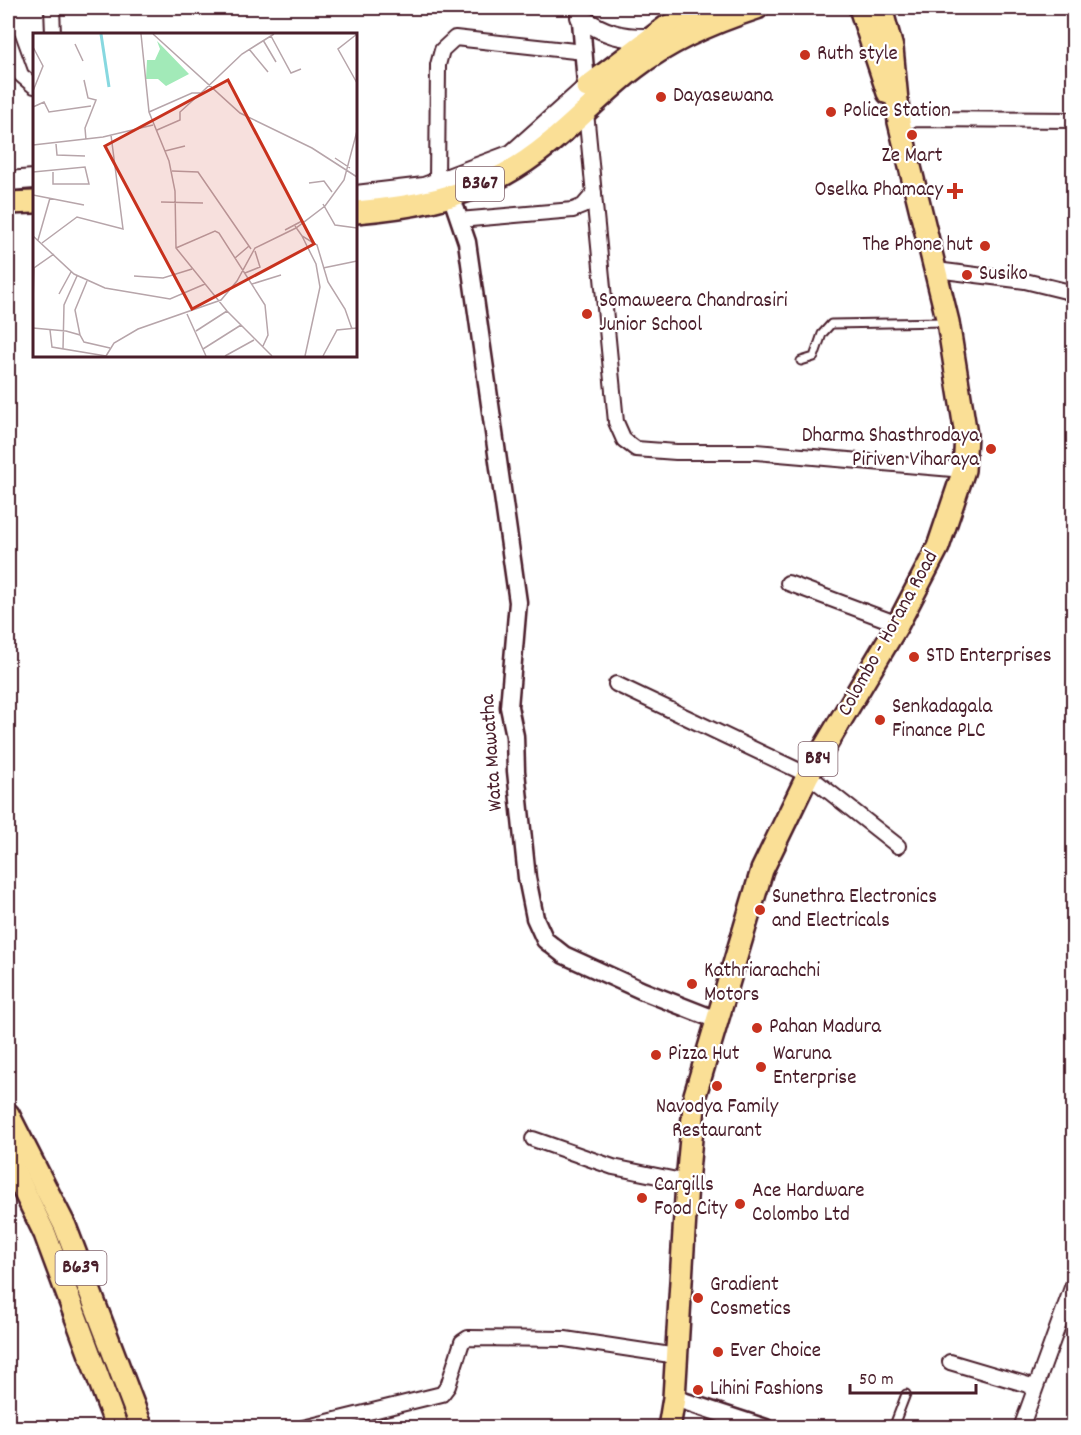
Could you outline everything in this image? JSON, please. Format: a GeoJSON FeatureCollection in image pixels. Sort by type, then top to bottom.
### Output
{"type":"FeatureCollection","features":[{"type":"Feature","properties":{"kind":"main road","name":"B367"},"geometry":{"type":"LineString","coordinates":[[357,212],[432,202],[444,189],[512,154],[587,87],[666,27],[712,8]]}},
{"type":"Feature","properties":{"kind":"main road","name":"B367"},"geometry":{"type":"LineString","coordinates":[[357,195],[424,187],[444,189],[504,174],[556,139],[634,69],[666,45],[757,8]]}},
{"type":"Feature","properties":{"kind":"main road","name":"B84"},"geometry":{"type":"LineString","coordinates":[[861,8],[884,85],[898,116]]}},
{"type":"Feature","properties":{"kind":"main road","name":"B84"},"geometry":{"type":"LineString","coordinates":[[881,8],[892,48],[898,116]]}},
{"type":"Feature","properties":{"kind":"main road"},"geometry":{"type":"LineString","coordinates":[[892,48],[898,8]]}},
{"type":"Feature","properties":{"kind":"main road"},"geometry":{"type":"LineString","coordinates":[[580,12],[602,32],[617,37],[652,38]]}},
{"type":"Feature","properties":{"kind":"main road","name":"Colombo - Horana Road"},"geometry":{"type":"LineString","coordinates":[[669,1428],[674,1398],[687,1182],[695,1095],[762,870],[808,775],[898,624],[939,547],[964,470],[966,435],[948,322],[898,116]]}},
{"type":"Feature","properties":{"kind":"main road"},"geometry":{"type":"LineString","coordinates":[[8,181],[33,179]]}},
{"type":"Feature","properties":{"kind":"main road"},"geometry":{"type":"LineString","coordinates":[[8,203],[33,202]]}},
{"type":"Feature","properties":{"kind":"main road","name":"B639"},"geometry":{"type":"LineString","coordinates":[[8,1114],[65,1226],[142,1428]]}},
{"type":"Feature","properties":{"kind":"main road","name":"B639"},"geometry":{"type":"LineString","coordinates":[[8,1158],[45,1234],[117,1428]]}},
{"type":"Feature","properties":{"kind":"street"},"geometry":{"type":"LineString","coordinates":[[52,8],[53,33]]}},
{"type":"Feature","properties":{"kind":"street"},"geometry":{"type":"LineString","coordinates":[[580,12],[587,87],[586,112],[616,422],[624,440],[636,449],[756,452],[964,470]]}},
{"type":"Feature","properties":{"kind":"street"},"geometry":{"type":"LineString","coordinates":[[444,189],[438,65],[442,50],[455,38],[584,52]]}},
{"type":"Feature","properties":{"kind":"street"},"geometry":{"type":"LineString","coordinates":[[8,39],[21,75],[33,85]]}},
{"type":"Feature","properties":{"kind":"street"},"geometry":{"type":"LineString","coordinates":[[898,116],[917,119],[1074,120]]}},
{"type":"Feature","properties":{"kind":"street","name":"Wata Mawatha"},"geometry":{"type":"LineString","coordinates":[[444,189],[459,220],[466,242],[518,602],[509,707],[515,736],[516,771],[527,878],[535,918],[544,940],[564,955],[643,991],[717,1020]]}},
{"type":"Feature","properties":{"kind":"street"},"geometry":{"type":"LineString","coordinates":[[459,220],[573,210],[583,206],[594,193]]}},
{"type":"Feature","properties":{"kind":"street"},"geometry":{"type":"LineString","coordinates":[[936,270],[1025,281],[1074,292]]}},
{"type":"Feature","properties":{"kind":"street"},"geometry":{"type":"LineString","coordinates":[[788,583],[898,624]]}},
{"type":"Feature","properties":{"kind":"street"},"geometry":{"type":"LineString","coordinates":[[616,684],[808,775],[898,846]]}},
{"type":"Feature","properties":{"kind":"street"},"geometry":{"type":"LineString","coordinates":[[533,1139],[614,1167],[687,1182]]}},
{"type":"Feature","properties":{"kind":"street"},"geometry":{"type":"LineString","coordinates":[[1021,1428],[1074,1282]]}},
{"type":"Feature","properties":{"kind":"street"},"geometry":{"type":"LineString","coordinates":[[303,1428],[442,1394],[448,1386],[462,1342],[468,1338],[565,1339],[677,1356]]}},
{"type":"Feature","properties":{"kind":"street"},"geometry":{"type":"LineString","coordinates":[[950,1362],[1035,1387]]}},
{"type":"Feature","properties":{"kind":"street"},"geometry":{"type":"LineString","coordinates":[[674,1398],[766,1428]]}},
{"type":"Feature","properties":{"kind":"lane"},"geometry":{"type":"LineString","coordinates":[[801,361],[814,357],[822,334],[831,324],[948,322]]}},
{"type":"Feature","properties":{"kind":"lane"},"geometry":{"type":"LineString","coordinates":[[893,1428],[906,1394]]}},
{"type":"Feature","properties":{"kind":"place","name":"Ruth style"},"geometry":{"type":"Point","coordinates":[805,55]}},
{"type":"Feature","properties":{"kind":"place","name":"Dayasewana"},"geometry":{"type":"Point","coordinates":[661,97]}},
{"type":"Feature","properties":{"kind":"place","name":"Police Station"},"geometry":{"type":"Point","coordinates":[831,112]}},
{"type":"Feature","properties":{"kind":"place","name":"Ze Mart"},"geometry":{"type":"Point","coordinates":[912,135]}},
{"type":"Feature","properties":{"kind":"place","name":"Oselka Phamacy"},"geometry":{"type":"Point","coordinates":[955,191]}},
{"type":"Feature","properties":{"kind":"place","name":"The Phone hut"},"geometry":{"type":"Point","coordinates":[985,246]}},
{"type":"Feature","properties":{"kind":"place","name":"Susiko"},"geometry":{"type":"Point","coordinates":[967,275]}},
{"type":"Feature","properties":{"kind":"place","name":"Somaweera Chandrasiri Junior School"},"geometry":{"type":"Point","coordinates":[587,314]}},
{"type":"Feature","properties":{"kind":"place","name":"Dharma Shasthrodaya Piriven Viharaya"},"geometry":{"type":"Point","coordinates":[991,449]}},
{"type":"Feature","properties":{"kind":"place","name":"STD Enterprises"},"geometry":{"type":"Point","coordinates":[914,657]}},
{"type":"Feature","properties":{"kind":"place","name":"Senkadagala Finance PLC"},"geometry":{"type":"Point","coordinates":[880,720]}},
{"type":"Feature","properties":{"kind":"place","name":"Sunethra Electronics and Electricals"},"geometry":{"type":"Point","coordinates":[760,910]}},
{"type":"Feature","properties":{"kind":"place","name":"Kathriarachchi Motors"},"geometry":{"type":"Point","coordinates":[692,984]}},
{"type":"Feature","properties":{"kind":"place","name":"Pahan Madura"},"geometry":{"type":"Point","coordinates":[757,1028]}},
{"type":"Feature","properties":{"kind":"place","name":"Pizza Hut"},"geometry":{"type":"Point","coordinates":[656,1055]}},
{"type":"Feature","properties":{"kind":"place","name":"Waruna Enterprise"},"geometry":{"type":"Point","coordinates":[761,1067]}},
{"type":"Feature","properties":{"kind":"place","name":"Navodya Family Restaurant"},"geometry":{"type":"Point","coordinates":[717,1086]}},
{"type":"Feature","properties":{"kind":"place","name":"Cargills Food City"},"geometry":{"type":"Point","coordinates":[642,1198]}},
{"type":"Feature","properties":{"kind":"place","name":"Ace Hardware Colombo Ltd"},"geometry":{"type":"Point","coordinates":[740,1204]}},
{"type":"Feature","properties":{"kind":"place","name":"Gradient Cosmetics"},"geometry":{"type":"Point","coordinates":[698,1298]}},
{"type":"Feature","properties":{"kind":"place","name":"Ever Choice"},"geometry":{"type":"Point","coordinates":[718,1352]}},
{"type":"Feature","properties":{"kind":"place","name":"Lihini Fashions"},"geometry":{"type":"Point","coordinates":[698,1390]}}]}
